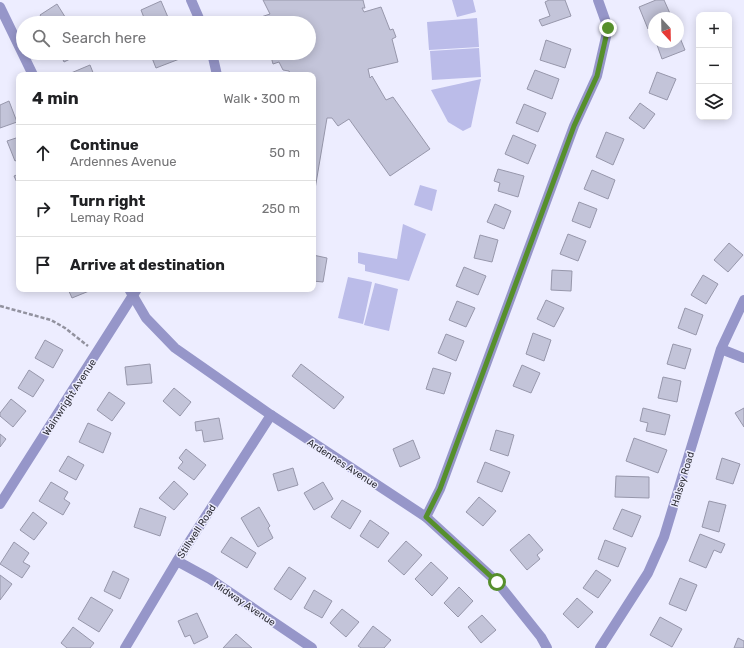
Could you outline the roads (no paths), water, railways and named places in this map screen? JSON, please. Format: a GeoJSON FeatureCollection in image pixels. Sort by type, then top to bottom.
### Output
{"type":"FeatureCollection","features":[{"type":"Feature","properties":{"kind":"street"},"geometry":{"type":"LineString","coordinates":[[191,0],[198,16]]}},
{"type":"Feature","properties":{"kind":"street"},"geometry":{"type":"LineString","coordinates":[[426,517],[440,489],[574,126],[597,76],[608,28],[598,0]]}},
{"type":"Feature","properties":{"kind":"street"},"geometry":{"type":"LineString","coordinates":[[0,7],[16,40]]}},
{"type":"Feature","properties":{"kind":"street"},"geometry":{"type":"LineString","coordinates":[[26,60],[32,72]]}},
{"type":"Feature","properties":{"kind":"street"},"geometry":{"type":"LineString","coordinates":[[214,60],[216,72]]}},
{"type":"Feature","properties":{"kind":"street","name":"Wainwright Avenue"},"geometry":{"type":"LineString","coordinates":[[0,504],[96,353],[132,292]]}},
{"type":"Feature","properties":{"kind":"street","name":"Ardennes Avenue"},"geometry":{"type":"LineString","coordinates":[[133,292],[146,318],[176,348],[271,415],[426,517],[497,582],[541,637],[547,648]]}},
{"type":"Feature","properties":{"kind":"street","name":"Halsey Road"},"geometry":{"type":"LineString","coordinates":[[600,648],[648,573],[664,537],[721,349],[744,300]]}},
{"type":"Feature","properties":{"kind":"street"},"geometry":{"type":"LineString","coordinates":[[721,349],[744,358]]}},
{"type":"Feature","properties":{"kind":"street","name":"Stillwell Road"},"geometry":{"type":"LineString","coordinates":[[124,648],[177,561],[271,415]]}},
{"type":"Feature","properties":{"kind":"street","name":"Midway Avenue"},"geometry":{"type":"LineString","coordinates":[[177,561],[210,579],[312,648]]}}]}
